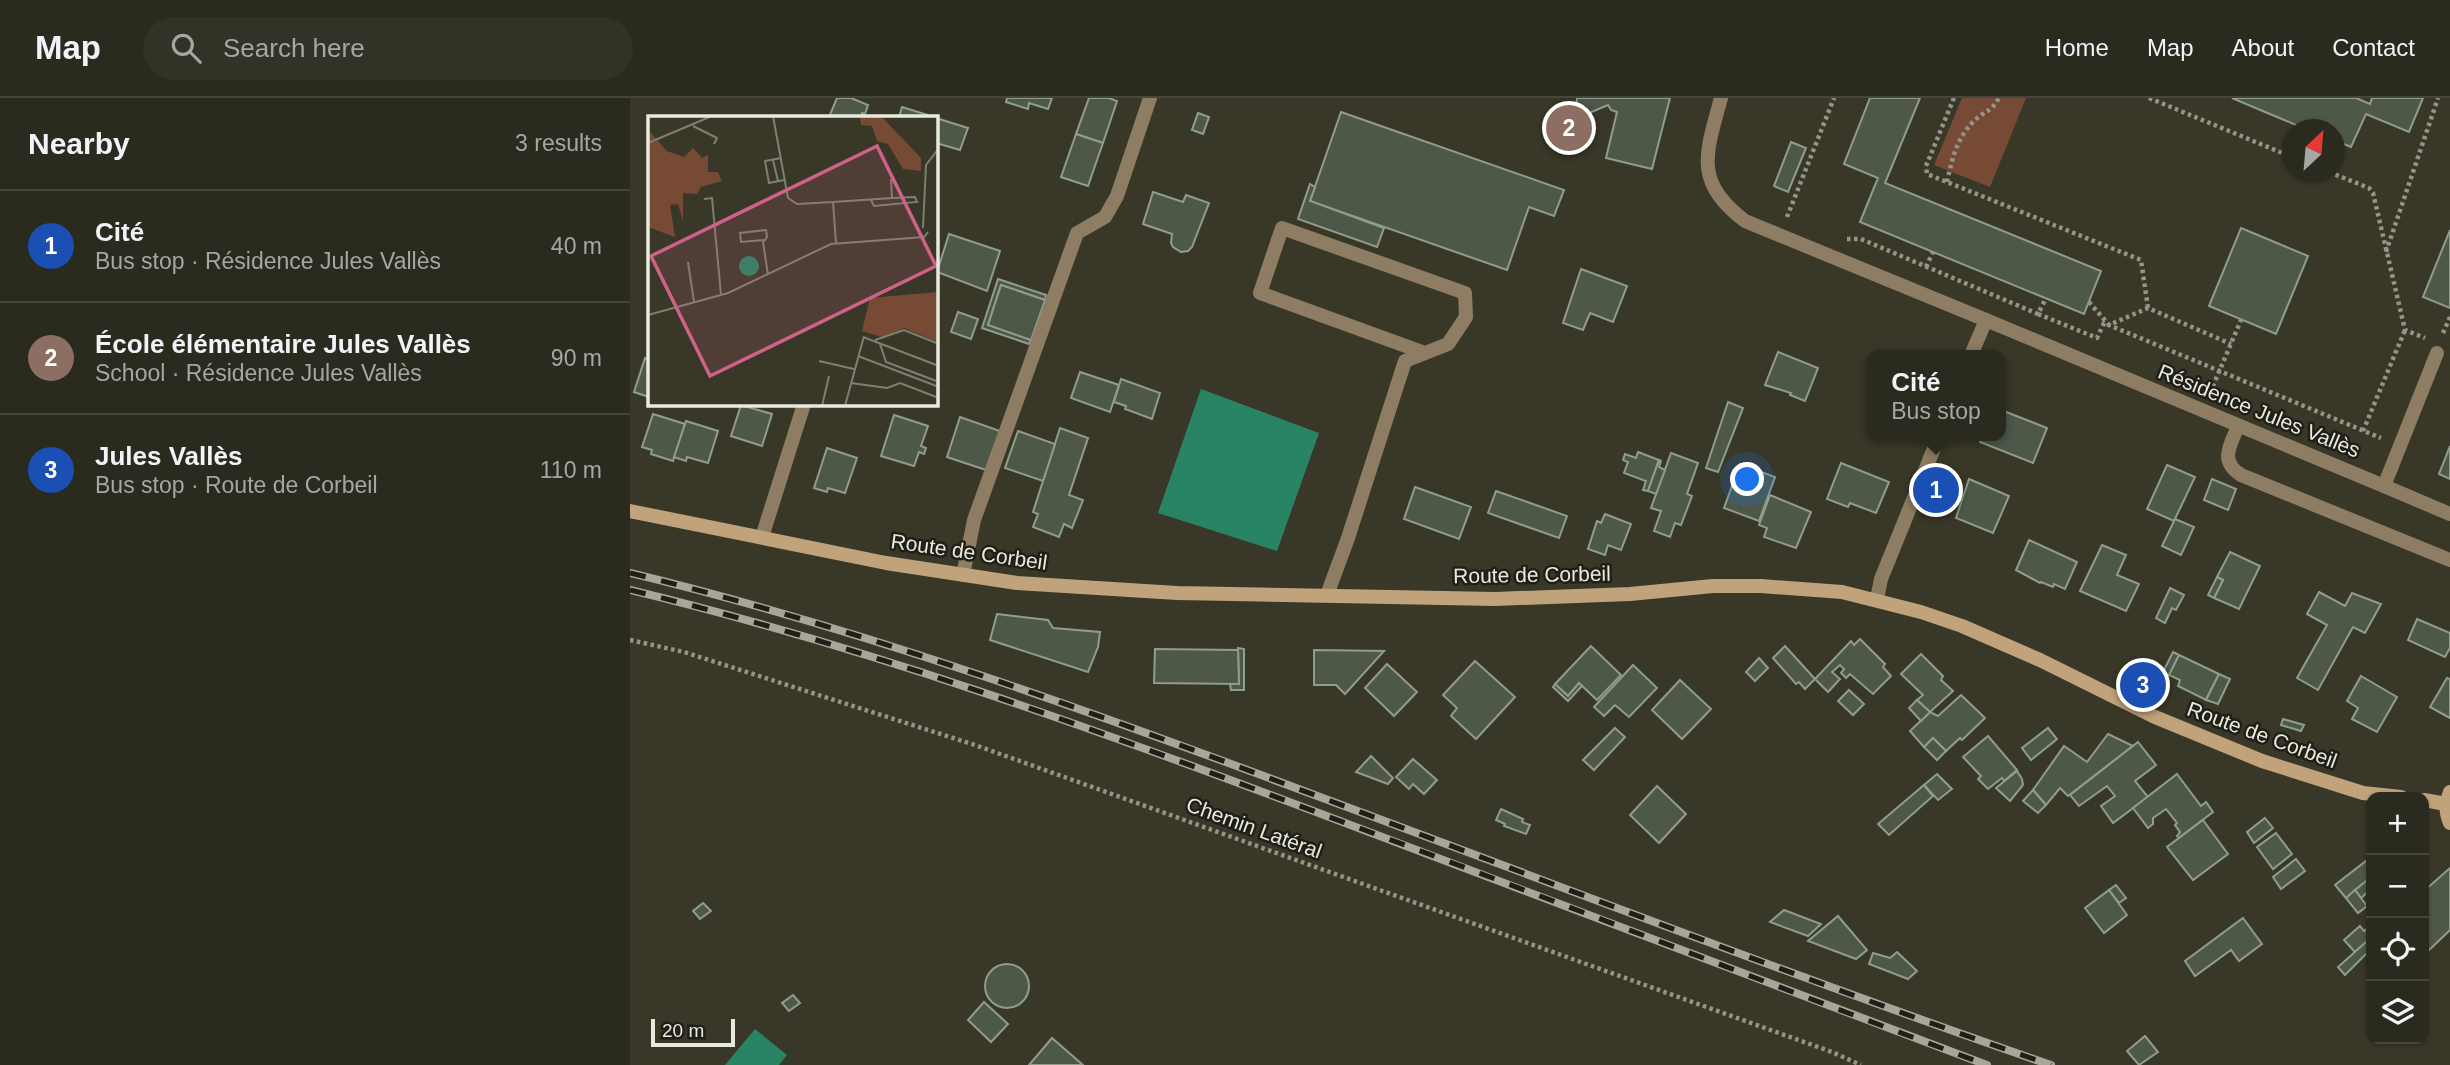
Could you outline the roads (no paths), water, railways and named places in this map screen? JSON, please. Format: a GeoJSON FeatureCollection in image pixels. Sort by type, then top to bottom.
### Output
{"type":"FeatureCollection","features":[{"type":"Feature","properties":{"kind":"main road","name":"Route de Corbeil"},"geometry":{"type":"LineString","coordinates":[[630,510],[886,563],[1017,583],[1177,593],[1547,599],[1713,586],[1833,591],[1877,599],[1921,612],[2001,642],[2155,717],[2262,761],[2366,793]]}},
{"type":"Feature","properties":{"kind":"main road"},"geometry":{"type":"LineString","coordinates":[[2429,800],[2448,798],[2450,823]]}},
{"type":"Feature","properties":{"kind":"street"},"geometry":{"type":"LineString","coordinates":[[963,575],[974,520],[1077,233],[1105,218],[1111,207],[1150,98]]}},
{"type":"Feature","properties":{"kind":"street","name":"Résidence Jules Vallès"},"geometry":{"type":"LineString","coordinates":[[1721,98],[1706,151],[1709,175],[1716,193],[1727,207],[1745,221],[2450,514]]}},
{"type":"Feature","properties":{"kind":"street"},"geometry":{"type":"LineString","coordinates":[[1327,595],[1405,361],[1448,344],[1466,317],[1465,293],[1282,228],[1260,293],[1425,353]]}},
{"type":"Feature","properties":{"kind":"street"},"geometry":{"type":"LineString","coordinates":[[1973,350],[1986,320]]}},
{"type":"Feature","properties":{"kind":"street"},"geometry":{"type":"LineString","coordinates":[[2384,486],[2437,353]]}},
{"type":"Feature","properties":{"kind":"street"},"geometry":{"type":"LineString","coordinates":[[762,537],[803,406]]}},
{"type":"Feature","properties":{"kind":"street"},"geometry":{"type":"LineString","coordinates":[[2238,426],[2228,451],[2228,459],[2231,467],[2242,475],[2450,560]]}},
{"type":"Feature","properties":{"kind":"street"},"geometry":{"type":"LineString","coordinates":[[1877,599],[1881,579],[1937,441]]}},
{"type":"Feature","properties":{"kind":"railway"},"geometry":{"type":"LineString","coordinates":[[630,573],[805,620],[978,674],[1235,765],[1776,967],[2051,1065]]}},
{"type":"Feature","properties":{"kind":"railway"},"geometry":{"type":"LineString","coordinates":[[630,590],[806,637],[1067,721],[1987,1065]]}},
{"type":"Feature","properties":{"kind":"place","name":"École élémentaire Jules Vallès"},"geometry":{"type":"Point","coordinates":[1569,128]}},
{"type":"Feature","properties":{"kind":"place","name":"Cité"},"geometry":{"type":"Point","coordinates":[1936,490]}},
{"type":"Feature","properties":{"kind":"place","name":"Jules Vallès"},"geometry":{"type":"Point","coordinates":[2143,685]}}]}
